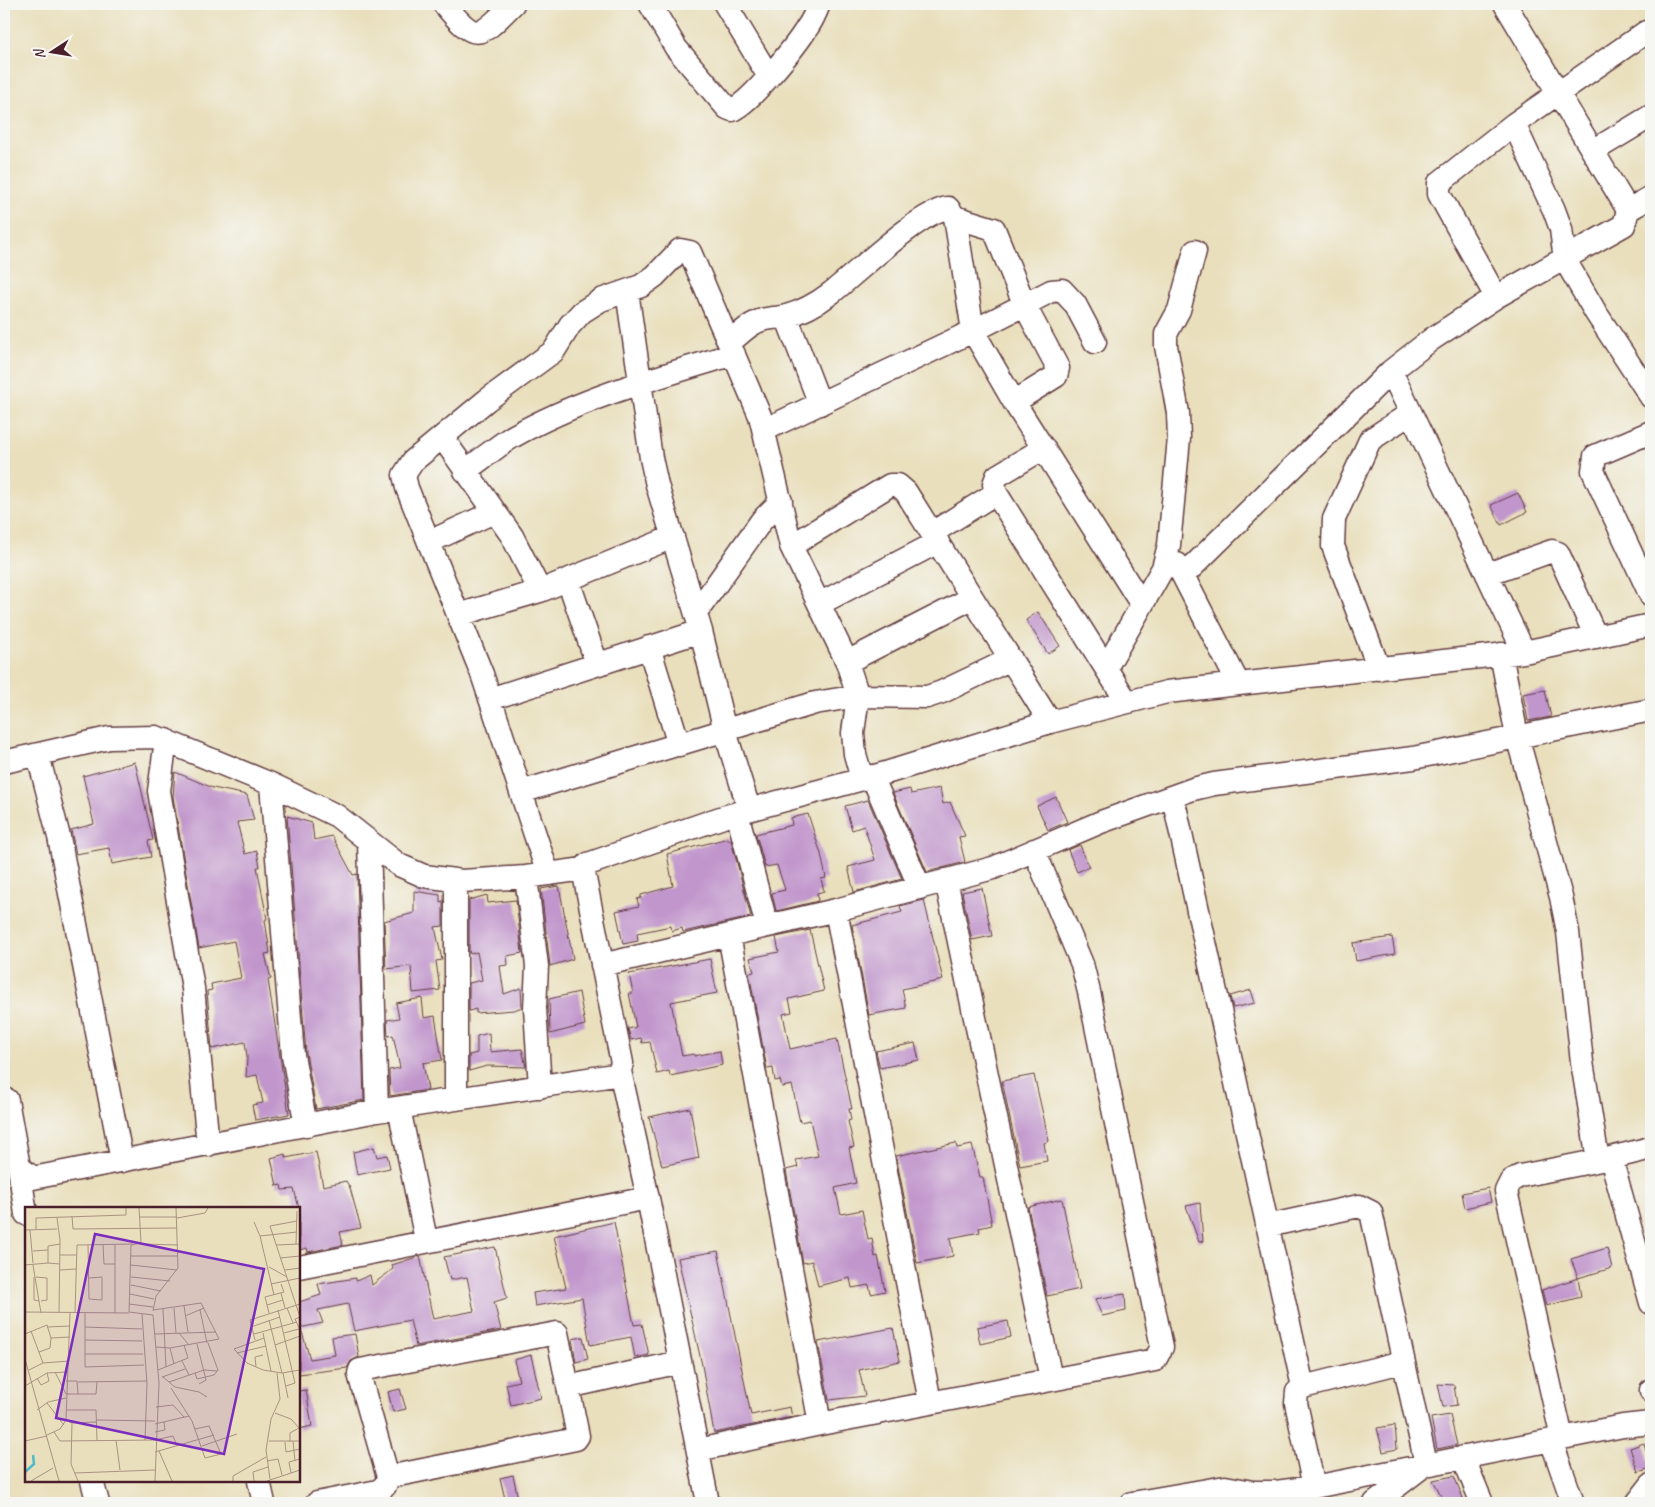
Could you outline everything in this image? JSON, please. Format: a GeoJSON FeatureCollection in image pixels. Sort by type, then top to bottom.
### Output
{"type":"FeatureCollection","features":[{"type":"Feature","properties":{"kind":"street"},"geometry":{"type":"LineString","coordinates":[[444,4],[470,32],[481,32],[490,27],[513,4]]}},
{"type":"Feature","properties":{"kind":"street"},"geometry":{"type":"LineString","coordinates":[[650,4],[676,48],[727,108],[732,110],[744,102],[768,76],[809,26],[819,4]]}},
{"type":"Feature","properties":{"kind":"street"},"geometry":{"type":"LineString","coordinates":[[726,4],[768,76]]}},
{"type":"Feature","properties":{"kind":"street"},"geometry":{"type":"LineString","coordinates":[[1183,576],[1391,371],[1432,340],[1496,297],[1619,230],[1627,218],[1628,210],[1505,4]]}},
{"type":"Feature","properties":{"kind":"street"},"geometry":{"type":"LineString","coordinates":[[1496,297],[1438,188],[1439,183],[1514,124],[1646,32],[1651,32]]}},
{"type":"Feature","properties":{"kind":"street"},"geometry":{"type":"LineString","coordinates":[[1593,151],[1651,116]]}},
{"type":"Feature","properties":{"kind":"street"},"geometry":{"type":"LineString","coordinates":[[1514,124],[1554,210],[1561,229],[1565,260],[1596,313],[1651,397]]}},
{"type":"Feature","properties":{"kind":"street"},"geometry":{"type":"LineString","coordinates":[[1628,210],[1651,197]]}},
{"type":"Feature","properties":{"kind":"street"},"geometry":{"type":"LineString","coordinates":[[465,471],[510,438],[570,408],[731,349],[753,323],[766,318],[786,316],[810,306],[829,294],[932,212],[948,208],[955,217],[974,331],[1014,402],[1142,605]]}},
{"type":"Feature","properties":{"kind":"street"},"geometry":{"type":"LineString","coordinates":[[955,217],[994,230],[1024,306],[1058,368],[1058,372],[1014,402]]}},
{"type":"Feature","properties":{"kind":"street"},"geometry":{"type":"LineString","coordinates":[[548,874],[490,699],[406,488],[404,475],[412,461],[486,400],[554,352],[570,325],[582,312],[601,300],[641,286],[655,276],[680,250],[690,252],[760,416],[791,546],[847,662],[858,696],[853,733],[867,778],[920,888]]}},
{"type":"Feature","properties":{"kind":"street"},"geometry":{"type":"LineString","coordinates":[[1106,668],[1163,568],[1169,545],[1179,438],[1178,413],[1166,346],[1166,334],[1179,310],[1195,252]]}},
{"type":"Feature","properties":{"kind":"street"},"geometry":{"type":"LineString","coordinates":[[764,430],[974,331],[1051,291],[1062,290],[1075,304],[1095,342]]}},
{"type":"Feature","properties":{"kind":"street"},"geometry":{"type":"LineString","coordinates":[[627,292],[651,458],[699,622],[743,811],[767,926]]}},
{"type":"Feature","properties":{"kind":"street"},"geometry":{"type":"LineString","coordinates":[[786,316],[820,404]]}},
{"type":"Feature","properties":{"kind":"street"},"geometry":{"type":"LineString","coordinates":[[1391,371],[1524,652]]}},
{"type":"Feature","properties":{"kind":"street"},"geometry":{"type":"LineString","coordinates":[[1379,669],[1333,546],[1332,532],[1334,520],[1370,440],[1411,413]]}},
{"type":"Feature","properties":{"kind":"street"},"geometry":{"type":"LineString","coordinates":[[1651,432],[1595,456],[1593,464],[1594,472],[1651,596]]}},
{"type":"Feature","properties":{"kind":"street"},"geometry":{"type":"LineString","coordinates":[[442,437],[512,536],[540,591]]}},
{"type":"Feature","properties":{"kind":"street"},"geometry":{"type":"LineString","coordinates":[[1044,448],[997,476],[994,484],[996,493],[1127,702]]}},
{"type":"Feature","properties":{"kind":"street"},"geometry":{"type":"LineString","coordinates":[[791,546],[890,485],[898,485],[906,492],[1050,722]]}},
{"type":"Feature","properties":{"kind":"street"},"geometry":{"type":"LineString","coordinates":[[819,604],[935,538],[996,493]]}},
{"type":"Feature","properties":{"kind":"street"},"geometry":{"type":"LineString","coordinates":[[490,699],[650,647],[699,622],[766,516],[781,501]]}},
{"type":"Feature","properties":{"kind":"street"},"geometry":{"type":"LineString","coordinates":[[428,542],[494,512]]}},
{"type":"Feature","properties":{"kind":"street"},"geometry":{"type":"LineString","coordinates":[[458,615],[540,591],[673,537]]}},
{"type":"Feature","properties":{"kind":"street"},"geometry":{"type":"LineString","coordinates":[[1169,545],[1238,684]]}},
{"type":"Feature","properties":{"kind":"street"},"geometry":{"type":"LineString","coordinates":[[1488,574],[1552,551],[1558,553],[1596,637]]}},
{"type":"Feature","properties":{"kind":"street"},"geometry":{"type":"LineString","coordinates":[[568,580],[597,664]]}},
{"type":"Feature","properties":{"kind":"street"},"geometry":{"type":"LineString","coordinates":[[847,662],[972,598]]}},
{"type":"Feature","properties":{"kind":"street"},"geometry":{"type":"LineString","coordinates":[[4,762],[109,738],[142,737],[166,740],[271,784],[337,816],[399,865],[424,876],[456,881],[526,877],[584,868],[588,864],[743,811],[867,778],[1050,722],[1167,692],[1524,652],[1651,625]]}},
{"type":"Feature","properties":{"kind":"street"},"geometry":{"type":"LineString","coordinates":[[650,647],[679,745]]}},
{"type":"Feature","properties":{"kind":"street"},"geometry":{"type":"LineString","coordinates":[[1502,654],[1517,736],[1566,923],[1582,1062],[1604,1160],[1651,1303]]}},
{"type":"Feature","properties":{"kind":"street"},"geometry":{"type":"LineString","coordinates":[[521,792],[815,704],[858,696],[927,697],[942,692],[1011,659]]}},
{"type":"Feature","properties":{"kind":"street"},"geometry":{"type":"LineString","coordinates":[[602,965],[836,910],[993,868],[1101,822],[1173,796],[1214,784],[1413,758],[1651,710]]}},
{"type":"Feature","properties":{"kind":"street"},"geometry":{"type":"LineString","coordinates":[[166,740],[160,791],[193,988],[208,1145]]}},
{"type":"Feature","properties":{"kind":"street"},"geometry":{"type":"LineString","coordinates":[[38,755],[59,837],[122,1161]]}},
{"type":"Feature","properties":{"kind":"street"},"geometry":{"type":"LineString","coordinates":[[271,784],[294,1055],[306,1126]]}},
{"type":"Feature","properties":{"kind":"street"},"geometry":{"type":"LineString","coordinates":[[1173,796],[1303,1387]]}},
{"type":"Feature","properties":{"kind":"street"},"geometry":{"type":"LineString","coordinates":[[369,842],[388,1110],[426,1240]]}},
{"type":"Feature","properties":{"kind":"street"},"geometry":{"type":"LineString","coordinates":[[698,1450],[930,1402],[1155,1360],[1162,1347],[1089,992],[1082,964],[1034,850]]}},
{"type":"Feature","properties":{"kind":"street"},"geometry":{"type":"LineString","coordinates":[[584,868],[622,1063],[620,1071],[648,1198],[708,1503]]}},
{"type":"Feature","properties":{"kind":"street"},"geometry":{"type":"LineString","coordinates":[[526,877],[537,966],[535,1008],[540,1087]]}},
{"type":"Feature","properties":{"kind":"street"},"geometry":{"type":"LineString","coordinates":[[946,880],[1051,1379]]}},
{"type":"Feature","properties":{"kind":"street"},"geometry":{"type":"LineString","coordinates":[[456,881],[456,1099]]}},
{"type":"Feature","properties":{"kind":"street"},"geometry":{"type":"LineString","coordinates":[[836,910],[930,1402]]}},
{"type":"Feature","properties":{"kind":"street"},"geometry":{"type":"LineString","coordinates":[[729,935],[820,1424]]}},
{"type":"Feature","properties":{"kind":"street"},"geometry":{"type":"LineString","coordinates":[[19,1167],[33,1178],[388,1110],[614,1076],[620,1071]]}},
{"type":"Feature","properties":{"kind":"street"},"geometry":{"type":"LineString","coordinates":[[5,1093],[25,1207]]}},
{"type":"Feature","properties":{"kind":"street"},"geometry":{"type":"LineString","coordinates":[[1573,1503],[1556,1439],[1506,1191],[1511,1180],[1520,1176],[1604,1160],[1651,1148]]}},
{"type":"Feature","properties":{"kind":"street"},"geometry":{"type":"LineString","coordinates":[[300,1267],[426,1240],[648,1198]]}},
{"type":"Feature","properties":{"kind":"street"},"geometry":{"type":"LineString","coordinates":[[1267,1226],[1359,1206],[1371,1212],[1402,1362],[1426,1464]]}},
{"type":"Feature","properties":{"kind":"street"},"geometry":{"type":"LineString","coordinates":[[317,1503],[378,1491],[385,1486],[388,1477],[359,1374],[360,1370],[554,1333],[558,1336],[578,1436],[574,1441],[388,1477]]}},
{"type":"Feature","properties":{"kind":"street"},"geometry":{"type":"LineString","coordinates":[[568,1387],[680,1362]]}},
{"type":"Feature","properties":{"kind":"street"},"geometry":{"type":"LineString","coordinates":[[1314,1487],[1296,1403],[1297,1392],[1303,1387],[1402,1362]]}},
{"type":"Feature","properties":{"kind":"street"},"geometry":{"type":"LineString","coordinates":[[1134,1503],[1225,1487],[1237,1496],[1314,1487],[1464,1456],[1623,1426],[1651,1423]]}},
{"type":"Feature","properties":{"kind":"street"},"geometry":{"type":"LineString","coordinates":[[1464,1456],[1482,1503]]}},
{"type":"Feature","properties":{"kind":"street"},"geometry":{"type":"LineString","coordinates":[[1375,1503],[1426,1464]]}},
{"type":"Feature","properties":{"kind":"street"},"geometry":{"type":"LineString","coordinates":[[92,1482],[98,1503]]}},
{"type":"Feature","properties":{"kind":"street"},"geometry":{"type":"LineString","coordinates":[[259,1482],[264,1503]]}},
{"type":"Feature","properties":{"kind":"street"},"geometry":{"type":"LineString","coordinates":[[1637,1503],[1651,1485]]}},
{"type":"Feature","properties":{"kind":"building"},"geometry":{"type":"Polygon","coordinates":[[[1518,493],[1527,512],[1501,525],[1491,505],[1518,493]]]}},
{"type":"Feature","properties":{"kind":"building"},"geometry":{"type":"Polygon","coordinates":[[[1038,612],[1060,646],[1048,654],[1026,620],[1038,612]]]}},
{"type":"Feature","properties":{"kind":"building"},"geometry":{"type":"Polygon","coordinates":[[[1545,690],[1551,717],[1528,721],[1523,694],[1545,690]]]}},
{"type":"Feature","properties":{"kind":"building"},"geometry":{"type":"Polygon","coordinates":[[[135,762],[153,840],[148,841],[151,857],[112,864],[109,848],[76,854],[71,830],[94,824],[83,776],[135,762]]]}},
{"type":"Feature","properties":{"kind":"building"},"geometry":{"type":"Polygon","coordinates":[[[175,772],[213,788],[247,795],[254,820],[237,822],[245,854],[257,851],[260,867],[257,867],[267,919],[265,920],[270,953],[265,954],[271,979],[268,980],[289,1114],[255,1120],[252,1105],[263,1103],[257,1075],[246,1077],[247,1057],[245,1042],[212,1049],[207,991],[212,990],[211,984],[241,978],[234,941],[199,948],[173,797],[175,772]]]}},
{"type":"Feature","properties":{"kind":"building"},"geometry":{"type":"Polygon","coordinates":[[[940,788],[943,804],[950,802],[965,836],[959,837],[965,862],[927,872],[893,793],[910,789],[911,794],[940,788]]]}},
{"type":"Feature","properties":{"kind":"building"},"geometry":{"type":"Polygon","coordinates":[[[1056,797],[1067,822],[1048,830],[1037,806],[1056,797]]]}},
{"type":"Feature","properties":{"kind":"building"},"geometry":{"type":"Polygon","coordinates":[[[868,800],[902,879],[854,892],[848,867],[875,860],[864,826],[852,830],[845,806],[868,800]]]}},
{"type":"Feature","properties":{"kind":"building"},"geometry":{"type":"Polygon","coordinates":[[[808,814],[821,854],[826,878],[821,879],[824,891],[817,893],[818,901],[776,911],[772,893],[785,890],[777,865],[765,867],[756,834],[792,825],[791,818],[808,814]]]}},
{"type":"Feature","properties":{"kind":"building"},"geometry":{"type":"Polygon","coordinates":[[[287,816],[312,823],[314,840],[332,836],[353,875],[357,874],[364,1100],[316,1109],[306,1053],[287,816]]]}},
{"type":"Feature","properties":{"kind":"building"},"geometry":{"type":"Polygon","coordinates":[[[728,838],[728,840],[731,840],[751,917],[683,932],[682,928],[672,931],[671,926],[637,933],[638,941],[623,944],[616,911],[639,906],[637,899],[641,898],[641,895],[673,886],[667,854],[728,838]]]}},
{"type":"Feature","properties":{"kind":"building"},"geometry":{"type":"Polygon","coordinates":[[[1080,845],[1089,867],[1077,872],[1068,850],[1080,845]]]}},
{"type":"Feature","properties":{"kind":"building"},"geometry":{"type":"Polygon","coordinates":[[[559,886],[573,959],[550,966],[541,889],[559,886]]]}},
{"type":"Feature","properties":{"kind":"building"},"geometry":{"type":"Polygon","coordinates":[[[982,888],[992,936],[972,940],[962,892],[982,888]]]}},
{"type":"Feature","properties":{"kind":"building"},"geometry":{"type":"Polygon","coordinates":[[[414,891],[440,895],[440,902],[443,901],[443,926],[435,927],[442,960],[436,961],[440,990],[413,993],[411,966],[386,969],[384,921],[414,913],[414,891]]]}},
{"type":"Feature","properties":{"kind":"building"},"geometry":{"type":"Polygon","coordinates":[[[487,895],[488,903],[516,900],[522,953],[507,956],[508,965],[500,966],[504,994],[521,988],[522,1007],[514,1010],[476,1013],[476,1009],[469,1011],[469,983],[482,980],[477,952],[470,954],[469,950],[469,900],[487,895]]]}},
{"type":"Feature","properties":{"kind":"building"},"geometry":{"type":"Polygon","coordinates":[[[924,900],[943,980],[902,989],[906,1008],[869,1015],[852,925],[902,912],[900,906],[924,900]]]}},
{"type":"Feature","properties":{"kind":"building"},"geometry":{"type":"Polygon","coordinates":[[[810,930],[824,991],[789,999],[792,1012],[783,1014],[790,1049],[837,1039],[852,1109],[849,1109],[851,1120],[848,1121],[854,1147],[849,1148],[856,1183],[835,1188],[841,1214],[862,1210],[868,1239],[872,1238],[875,1257],[878,1256],[885,1291],[871,1294],[869,1285],[852,1288],[850,1278],[818,1286],[812,1261],[803,1263],[786,1170],[798,1167],[796,1160],[818,1156],[810,1120],[800,1122],[792,1085],[782,1087],[780,1080],[775,1081],[773,1068],[767,1069],[749,973],[754,972],[750,958],[779,952],[776,937],[810,930]]]}},
{"type":"Feature","properties":{"kind":"building"},"geometry":{"type":"Polygon","coordinates":[[[1392,937],[1395,954],[1356,961],[1353,943],[1392,937]]]}},
{"type":"Feature","properties":{"kind":"building"},"geometry":{"type":"Polygon","coordinates":[[[710,959],[717,993],[671,1002],[682,1056],[694,1054],[694,1056],[720,1051],[722,1065],[670,1076],[669,1071],[657,1074],[650,1042],[642,1043],[641,1038],[631,1040],[628,1029],[636,1027],[629,993],[633,993],[629,974],[710,959]]]}},
{"type":"Feature","properties":{"kind":"building"},"geometry":{"type":"Polygon","coordinates":[[[1251,990],[1255,1003],[1233,1008],[1230,996],[1251,990]]]}},
{"type":"Feature","properties":{"kind":"building"},"geometry":{"type":"Polygon","coordinates":[[[579,992],[585,1025],[550,1034],[549,999],[579,992]]]}},
{"type":"Feature","properties":{"kind":"building"},"geometry":{"type":"Polygon","coordinates":[[[422,998],[424,1018],[435,1016],[442,1060],[423,1063],[428,1090],[390,1096],[389,1070],[400,1068],[393,1035],[388,1036],[387,1020],[399,1018],[396,1003],[422,998]]]}},
{"type":"Feature","properties":{"kind":"building"},"geometry":{"type":"Polygon","coordinates":[[[489,1033],[490,1052],[522,1049],[526,1067],[487,1066],[469,1071],[469,1055],[477,1053],[477,1036],[489,1033]]]}},
{"type":"Feature","properties":{"kind":"building"},"geometry":{"type":"Polygon","coordinates":[[[915,1043],[919,1060],[880,1068],[876,1051],[915,1043]]]}},
{"type":"Feature","properties":{"kind":"building"},"geometry":{"type":"Polygon","coordinates":[[[1034,1075],[1049,1141],[1044,1143],[1047,1161],[1020,1166],[1002,1081],[1034,1075]]]}},
{"type":"Feature","properties":{"kind":"building"},"geometry":{"type":"Polygon","coordinates":[[[690,1108],[699,1158],[662,1166],[649,1117],[690,1108]]]}},
{"type":"Feature","properties":{"kind":"building"},"geometry":{"type":"Polygon","coordinates":[[[956,1143],[957,1148],[972,1145],[980,1177],[983,1177],[992,1225],[979,1228],[980,1232],[950,1238],[953,1256],[917,1263],[896,1156],[956,1143]]]}},
{"type":"Feature","properties":{"kind":"building"},"geometry":{"type":"Polygon","coordinates":[[[374,1147],[377,1157],[387,1155],[390,1168],[357,1175],[353,1152],[374,1147]]]}},
{"type":"Feature","properties":{"kind":"building"},"geometry":{"type":"Polygon","coordinates":[[[316,1152],[323,1186],[346,1181],[350,1188],[361,1228],[340,1232],[343,1245],[308,1252],[307,1248],[300,1250],[300,1207],[294,1189],[282,1190],[281,1185],[277,1186],[271,1158],[285,1154],[286,1158],[316,1152]]]}},
{"type":"Feature","properties":{"kind":"building"},"geometry":{"type":"Polygon","coordinates":[[[1488,1188],[1491,1202],[1465,1208],[1462,1193],[1488,1188]]]}},
{"type":"Feature","properties":{"kind":"building"},"geometry":{"type":"Polygon","coordinates":[[[1062,1199],[1080,1289],[1047,1296],[1028,1207],[1062,1199]]]}},
{"type":"Feature","properties":{"kind":"building"},"geometry":{"type":"Polygon","coordinates":[[[1200,1203],[1203,1241],[1199,1242],[1186,1206],[1200,1203]]]}},
{"type":"Feature","properties":{"kind":"building"},"geometry":{"type":"Polygon","coordinates":[[[614,1222],[634,1325],[642,1324],[649,1355],[635,1358],[631,1337],[590,1345],[582,1298],[535,1306],[533,1293],[566,1288],[554,1236],[614,1222]]]}},
{"type":"Feature","properties":{"kind":"building"},"geometry":{"type":"Polygon","coordinates":[[[495,1247],[507,1298],[494,1302],[501,1330],[416,1346],[410,1320],[354,1331],[348,1304],[318,1310],[323,1323],[300,1328],[300,1302],[321,1295],[318,1284],[356,1278],[356,1281],[370,1275],[372,1285],[393,1269],[392,1265],[420,1256],[433,1319],[474,1311],[467,1277],[450,1280],[444,1257],[495,1247]]]}},
{"type":"Feature","properties":{"kind":"building"},"geometry":{"type":"Polygon","coordinates":[[[1607,1248],[1612,1268],[1578,1278],[1571,1259],[1607,1248]]]}},
{"type":"Feature","properties":{"kind":"building"},"geometry":{"type":"Polygon","coordinates":[[[718,1251],[751,1415],[790,1407],[792,1417],[714,1433],[702,1365],[678,1258],[718,1251]]]}},
{"type":"Feature","properties":{"kind":"building"},"geometry":{"type":"Polygon","coordinates":[[[1578,1278],[1581,1297],[1546,1306],[1542,1290],[1578,1278]]]}},
{"type":"Feature","properties":{"kind":"building"},"geometry":{"type":"Polygon","coordinates":[[[1125,1294],[1126,1311],[1102,1316],[1095,1299],[1125,1294]]]}},
{"type":"Feature","properties":{"kind":"building"},"geometry":{"type":"Polygon","coordinates":[[[1008,1321],[1011,1337],[980,1344],[977,1327],[1008,1321]]]}},
{"type":"Feature","properties":{"kind":"building"},"geometry":{"type":"Polygon","coordinates":[[[893,1328],[900,1361],[859,1370],[865,1396],[829,1400],[818,1342],[893,1328]]]}},
{"type":"Feature","properties":{"kind":"building"},"geometry":{"type":"Polygon","coordinates":[[[300,1332],[302,1332],[310,1359],[335,1355],[332,1337],[355,1334],[359,1357],[351,1361],[347,1368],[300,1374],[300,1332]]]}},
{"type":"Feature","properties":{"kind":"building"},"geometry":{"type":"Polygon","coordinates":[[[583,1337],[588,1359],[576,1362],[572,1339],[583,1337]]]}},
{"type":"Feature","properties":{"kind":"building"},"geometry":{"type":"Polygon","coordinates":[[[531,1355],[541,1398],[511,1405],[506,1384],[519,1381],[514,1360],[531,1355]]]}},
{"type":"Feature","properties":{"kind":"building"},"geometry":{"type":"Polygon","coordinates":[[[1438,1384],[1454,1385],[1457,1405],[1443,1407],[1438,1384]]]}},
{"type":"Feature","properties":{"kind":"building"},"geometry":{"type":"Polygon","coordinates":[[[400,1389],[406,1409],[393,1412],[388,1392],[400,1389]]]}},
{"type":"Feature","properties":{"kind":"building"},"geometry":{"type":"Polygon","coordinates":[[[306,1390],[312,1426],[300,1429],[300,1391],[306,1390]]]}},
{"type":"Feature","properties":{"kind":"building"},"geometry":{"type":"Polygon","coordinates":[[[1450,1415],[1457,1445],[1437,1449],[1431,1418],[1450,1415]]]}},
{"type":"Feature","properties":{"kind":"building"},"geometry":{"type":"Polygon","coordinates":[[[1395,1425],[1397,1449],[1383,1452],[1377,1428],[1395,1425]]]}},
{"type":"Feature","properties":{"kind":"building"},"geometry":{"type":"Polygon","coordinates":[[[1644,1443],[1651,1468],[1638,1472],[1630,1448],[1644,1443]]]}},
{"type":"Feature","properties":{"kind":"building"},"geometry":{"type":"Polygon","coordinates":[[[513,1475],[519,1503],[506,1503],[500,1478],[513,1475]]]}},
{"type":"Feature","properties":{"kind":"building"},"geometry":{"type":"Polygon","coordinates":[[[1454,1476],[1465,1503],[1445,1503],[1433,1480],[1454,1476]]]}}]}
